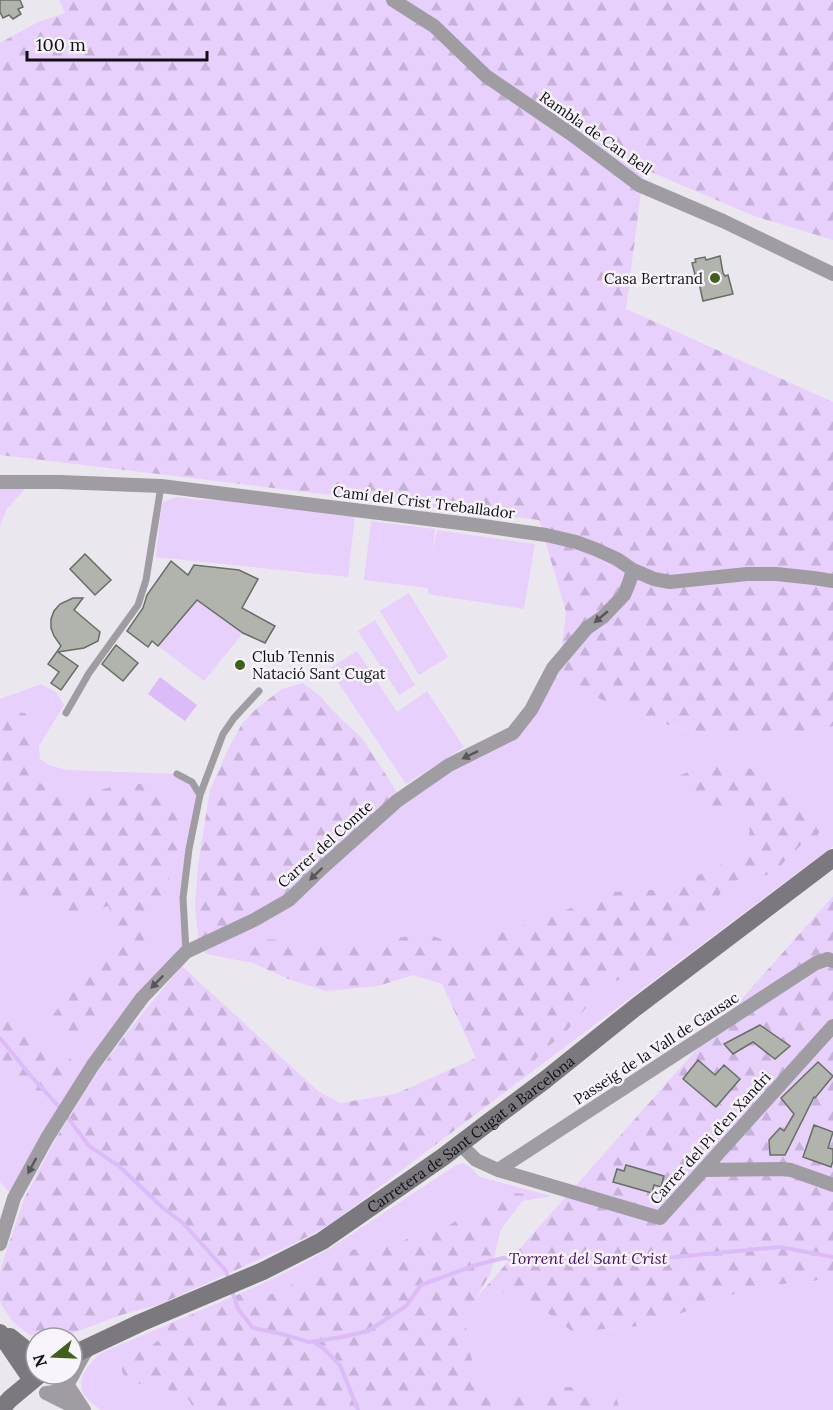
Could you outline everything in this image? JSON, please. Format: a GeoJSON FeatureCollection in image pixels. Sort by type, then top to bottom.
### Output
{"type":"FeatureCollection","features":[{"type":"Feature","properties":{"kind":"main road","name":"Carretera de Sant Cugat a Barcelona"},"geometry":{"type":"LineString","coordinates":[[84,1344],[263,1271],[322,1241],[460,1144],[833,858]]}},
{"type":"Feature","properties":{"kind":"main road"},"geometry":{"type":"LineString","coordinates":[[0,1325],[24,1349]]}},
{"type":"Feature","properties":{"kind":"main road"},"geometry":{"type":"LineString","coordinates":[[0,1332],[24,1362]]}},
{"type":"Feature","properties":{"kind":"main road"},"geometry":{"type":"LineString","coordinates":[[18,1344],[24,1345]]}},
{"type":"Feature","properties":{"kind":"main road"},"geometry":{"type":"LineString","coordinates":[[0,1410],[26,1386]]}},
{"type":"Feature","properties":{"kind":"street","name":"Rambla de Can Bell"},"geometry":{"type":"LineString","coordinates":[[393,0],[434,26],[486,76],[571,134],[639,185],[723,221],[833,274]]}},
{"type":"Feature","properties":{"kind":"street","name":"Camí del Crist Treballador"},"geometry":{"type":"LineString","coordinates":[[0,482],[160,486],[546,535],[576,542],[603,552],[633,570],[654,579],[670,582],[747,574],[776,574],[833,581]]}},
{"type":"Feature","properties":{"kind":"street","name":"Carrer del Comte"},"geometry":{"type":"LineString","coordinates":[[0,1244],[15,1198],[47,1138],[93,1065],[142,998],[186,952],[254,920],[289,900],[397,801],[449,765],[513,733],[531,710],[553,668],[587,628],[603,617],[624,595],[633,570]]}},
{"type":"Feature","properties":{"kind":"street","name":"Passeig de la Vall de Gausac"},"geometry":{"type":"LineString","coordinates":[[498,1170],[816,963],[828,959],[833,960]]}},
{"type":"Feature","properties":{"kind":"street","name":"Carrer del Pi d'en Xandri"},"geometry":{"type":"LineString","coordinates":[[460,1144],[476,1160],[498,1170],[660,1218],[833,1026]]}},
{"type":"Feature","properties":{"kind":"street"},"geometry":{"type":"LineString","coordinates":[[703,1170],[791,1170],[833,1185]]}},
{"type":"Feature","properties":{"kind":"street"},"geometry":{"type":"LineString","coordinates":[[38,1386],[46,1393],[82,1410]]}},
{"type":"Feature","properties":{"kind":"street"},"geometry":{"type":"LineString","coordinates":[[46,1393],[56,1392],[60,1386]]}},
{"type":"Feature","properties":{"kind":"street"},"geometry":{"type":"LineString","coordinates":[[69,1386],[82,1410]]}},
{"type":"Feature","properties":{"kind":"lane"},"geometry":{"type":"LineString","coordinates":[[66,713],[89,673],[138,605],[146,580],[160,486]]}},
{"type":"Feature","properties":{"kind":"lane"},"geometry":{"type":"LineString","coordinates":[[186,952],[183,898],[189,849],[200,795],[223,734],[234,718],[259,691]]}},
{"type":"Feature","properties":{"kind":"lane"},"geometry":{"type":"LineString","coordinates":[[177,774],[192,782],[200,795]]}},
{"type":"Feature","properties":{"kind":"green space"},"geometry":{"type":"Polygon","coordinates":[[[59,0],[833,0],[833,240],[754,216],[644,169],[626,309],[833,402],[833,726],[820,730],[737,738],[683,730],[621,709],[558,679],[566,612],[539,520],[0,455],[0,43],[38,22],[65,13],[59,0]]]}},
{"type":"Feature","properties":{"kind":"green space"},"geometry":{"type":"Polygon","coordinates":[[[31,482],[7,509],[0,525],[0,484],[31,482]]]}},
{"type":"Feature","properties":{"kind":"green space"},"geometry":{"type":"Polygon","coordinates":[[[177,497],[197,500],[228,500],[355,517],[348,577],[156,557],[163,502],[177,497]]]}},
{"type":"Feature","properties":{"kind":"green space"},"geometry":{"type":"Polygon","coordinates":[[[371,521],[435,529],[433,551],[437,530],[535,544],[524,609],[428,594],[428,588],[364,580],[371,521]]]}},
{"type":"Feature","properties":{"kind":"green space"},"geometry":{"type":"Polygon","coordinates":[[[409,593],[448,657],[419,675],[380,611],[409,593]]]}},
{"type":"Feature","properties":{"kind":"green space"},"geometry":{"type":"Polygon","coordinates":[[[197,600],[243,633],[204,681],[158,646],[197,600]]]}},
{"type":"Feature","properties":{"kind":"green space"},"geometry":{"type":"Polygon","coordinates":[[[375,620],[415,685],[399,695],[358,631],[375,620]]]}},
{"type":"Feature","properties":{"kind":"green space"},"geometry":{"type":"Polygon","coordinates":[[[357,651],[397,712],[427,691],[464,747],[406,784],[329,669],[357,651]]]}},
{"type":"Feature","properties":{"kind":"green space"},"geometry":{"type":"Polygon","coordinates":[[[553,668],[558,679],[621,709],[682,730],[737,738],[820,730],[833,726],[833,846],[521,1080],[525,1036],[491,970],[273,955],[231,959],[207,954],[199,946],[397,801],[513,733],[553,668]]]}},
{"type":"Feature","properties":{"kind":"green space"},"geometry":{"type":"Polygon","coordinates":[[[303,683],[320,696],[362,738],[401,798],[289,900],[199,946],[195,905],[198,865],[210,790],[242,724],[257,708],[282,689],[303,683]]]}},
{"type":"Feature","properties":{"kind":"green space"},"geometry":{"type":"Polygon","coordinates":[[[41,684],[56,692],[64,705],[39,746],[40,759],[49,765],[66,770],[177,774],[192,782],[200,795],[183,898],[186,952],[142,998],[15,1198],[0,1182],[0,699],[41,684]]]}},
{"type":"Feature","properties":{"kind":"green space"},"geometry":{"type":"Polygon","coordinates":[[[15,712],[25,713],[32,723],[31,750],[36,780],[60,798],[125,784],[144,784],[165,797],[179,812],[181,843],[171,867],[164,903],[150,921],[150,972],[129,984],[94,1033],[75,1039],[61,1036],[53,1015],[67,996],[94,972],[118,942],[116,922],[108,906],[77,916],[50,902],[14,901],[0,890],[0,723],[15,712]]]}},
{"type":"Feature","properties":{"kind":"green space"},"geometry":{"type":"Polygon","coordinates":[[[738,764],[774,778],[796,803],[826,811],[818,835],[802,844],[772,874],[727,882],[711,909],[644,972],[606,984],[563,1035],[542,1051],[521,1080],[328,1226],[158,1305],[124,1314],[84,1329],[84,1326],[24,1326],[24,1331],[13,1322],[0,1301],[0,1274],[24,1199],[55,1140],[99,1070],[182,966],[318,1091],[340,1103],[395,1094],[476,1058],[442,984],[413,975],[378,986],[326,991],[288,979],[253,963],[231,959],[223,948],[236,942],[256,939],[289,940],[311,946],[338,943],[369,945],[395,938],[427,934],[458,945],[481,941],[611,892],[668,889],[725,863],[749,844],[750,815],[704,807],[676,787],[680,775],[699,768],[738,764]]]}},
{"type":"Feature","properties":{"kind":"green space"},"geometry":{"type":"Polygon","coordinates":[[[833,896],[833,1275],[814,1281],[758,1286],[650,1325],[573,1332],[537,1305],[500,1292],[471,1304],[467,1322],[467,1342],[479,1374],[494,1390],[504,1395],[515,1396],[563,1387],[581,1388],[616,1397],[620,1410],[274,1410],[269,1408],[266,1410],[195,1410],[187,1397],[166,1389],[136,1383],[123,1374],[120,1362],[131,1350],[145,1351],[164,1336],[162,1327],[256,1287],[257,1291],[265,1296],[283,1290],[308,1274],[326,1268],[340,1254],[359,1248],[388,1247],[424,1232],[439,1231],[514,1193],[551,1196],[522,1201],[500,1231],[490,1274],[475,1299],[833,896]]]}},
{"type":"Feature","properties":{"kind":"green space"},"geometry":{"type":"Polygon","coordinates":[[[0,1001],[10,1020],[45,1054],[68,1055],[75,1066],[67,1085],[40,1107],[5,1079],[0,1071],[0,1001]]]}},
{"type":"Feature","properties":{"kind":"green space"},"geometry":{"type":"Polygon","coordinates":[[[463,1163],[480,1177],[551,1196],[522,1201],[500,1231],[490,1274],[472,1304],[500,1292],[537,1305],[574,1332],[650,1325],[758,1286],[814,1281],[833,1275],[833,1410],[100,1410],[85,1396],[81,1386],[84,1386],[84,1372],[101,1353],[251,1289],[296,1267],[332,1247],[456,1165],[463,1163]]]}},
{"type":"Feature","properties":{"kind":"shaded area"},"geometry":{"type":"Polygon","coordinates":[[[160,677],[197,705],[185,721],[148,694],[160,677]]]}},
{"type":"Feature","properties":{"kind":"building"},"geometry":{"type":"Polygon","coordinates":[[[0,0],[20,0],[23,7],[18,9],[21,14],[13,19],[9,15],[3,18],[0,12],[0,0]]]}},
{"type":"Feature","properties":{"kind":"building","name":"Casa Bertrand"},"geometry":{"type":"Polygon","coordinates":[[[720,256],[723,273],[725,276],[728,275],[733,294],[703,301],[692,263],[696,262],[695,259],[705,257],[706,260],[720,256]]]}},
{"type":"Feature","properties":{"kind":"building"},"geometry":{"type":"Polygon","coordinates":[[[85,554],[111,580],[95,595],[70,569],[85,554]]]}},
{"type":"Feature","properties":{"kind":"building"},"geometry":{"type":"Polygon","coordinates":[[[171,561],[188,575],[194,565],[239,570],[258,579],[242,608],[275,626],[265,643],[243,633],[197,600],[158,646],[152,641],[148,647],[127,631],[143,608],[147,595],[171,561]]]}},
{"type":"Feature","properties":{"kind":"building"},"geometry":{"type":"Polygon","coordinates":[[[73,598],[83,598],[74,610],[100,632],[98,641],[84,648],[58,652],[78,666],[61,690],[51,683],[59,672],[48,664],[61,646],[51,628],[51,619],[60,604],[73,598]]]}},
{"type":"Feature","properties":{"kind":"building"},"geometry":{"type":"Polygon","coordinates":[[[116,645],[138,663],[123,681],[102,664],[116,645]]]}},
{"type":"Feature","properties":{"kind":"building"},"geometry":{"type":"Polygon","coordinates":[[[760,1025],[790,1046],[775,1059],[753,1042],[733,1054],[724,1044],[760,1025]]]}},
{"type":"Feature","properties":{"kind":"building"},"geometry":{"type":"Polygon","coordinates":[[[698,1060],[715,1075],[724,1065],[740,1079],[716,1107],[683,1079],[698,1060]]]}},
{"type":"Feature","properties":{"kind":"building"},"geometry":{"type":"Polygon","coordinates":[[[818,1062],[833,1076],[814,1097],[785,1155],[770,1155],[769,1140],[780,1128],[784,1131],[794,1114],[781,1098],[818,1062]]]}},
{"type":"Feature","properties":{"kind":"building"},"geometry":{"type":"Polygon","coordinates":[[[814,1125],[833,1132],[828,1148],[833,1149],[831,1167],[803,1157],[814,1125]]]}},
{"type":"Feature","properties":{"kind":"building"},"geometry":{"type":"Polygon","coordinates":[[[626,1165],[664,1176],[661,1187],[654,1185],[652,1193],[613,1182],[617,1169],[624,1171],[626,1165]]]}},
{"type":"Feature","properties":{"kind":"waterway","name":"Torrent del Sant Crist"},"geometry":{"type":"LineString","coordinates":[[0,1038],[61,1109]]}},
{"type":"Feature","properties":{"kind":"waterway","name":"Torrent del Sant Crist"},"geometry":{"type":"LineString","coordinates":[[66,1115],[89,1146],[119,1166],[163,1208],[183,1223],[226,1271],[229,1281]]}},
{"type":"Feature","properties":{"kind":"waterway","name":"Torrent del Sant Crist"},"geometry":{"type":"LineString","coordinates":[[232,1291],[238,1309],[253,1328],[309,1342],[368,1331],[406,1306],[421,1285],[503,1258],[540,1261],[675,1257],[780,1247],[833,1257]]}},
{"type":"Feature","properties":{"kind":"waterway"},"geometry":{"type":"LineString","coordinates":[[314,1342],[340,1365],[358,1410]]}},
{"type":"Feature","properties":{"kind":"place","name":"Casa Bertrand"},"geometry":{"type":"Point","coordinates":[715,278]}},
{"type":"Feature","properties":{"kind":"place","name":"Club Tennis Natació Sant Cugat"},"geometry":{"type":"Point","coordinates":[240,665]}}]}
